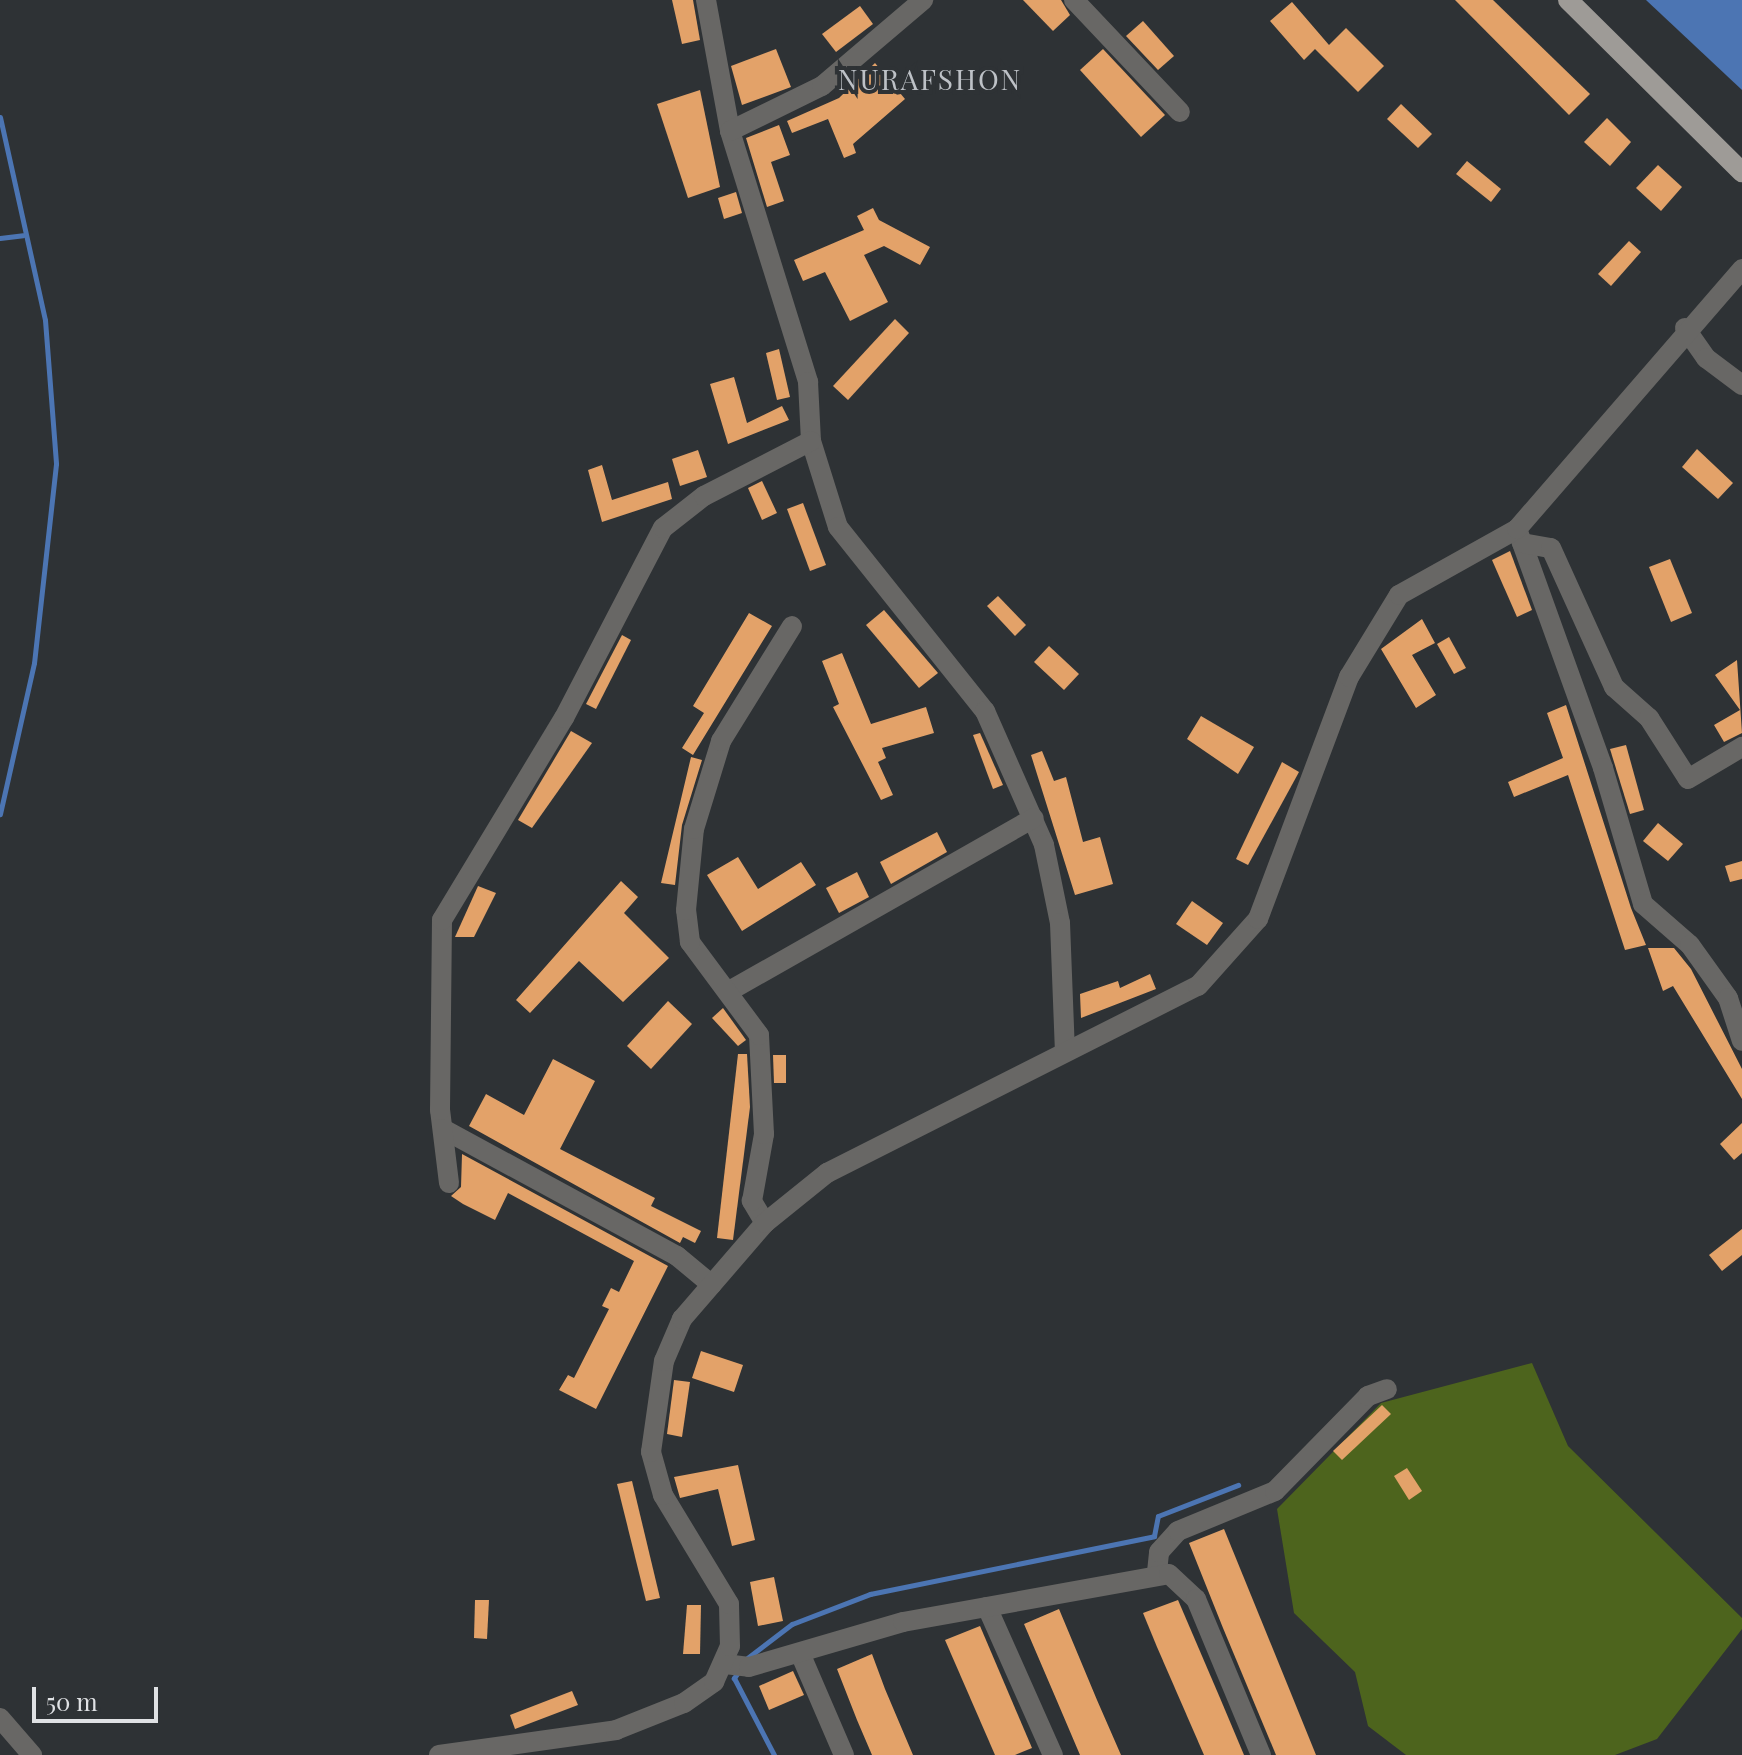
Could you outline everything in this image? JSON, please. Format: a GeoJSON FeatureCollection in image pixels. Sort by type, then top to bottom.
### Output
{"type":"FeatureCollection","features":[{"type":"Feature","properties":{"kind":"main road"},"geometry":{"type":"LineString","coordinates":[[1568,0],[1742,172]]}},
{"type":"Feature","properties":{"kind":"street"},"geometry":{"type":"LineString","coordinates":[[706,0],[730,131],[808,382],[811,441],[845,541],[968,685],[1034,818],[1060,923],[1065,1052]]}},
{"type":"Feature","properties":{"kind":"street"},"geometry":{"type":"LineString","coordinates":[[730,131],[822,86],[923,0]]}},
{"type":"Feature","properties":{"kind":"street"},"geometry":{"type":"LineString","coordinates":[[1074,0],[1180,112]]}},
{"type":"Feature","properties":{"kind":"street"},"geometry":{"type":"LineString","coordinates":[[736,1666],[726,1594],[663,1495],[651,1452],[668,1346],[712,1285],[765,1223],[827,1173],[1198,986],[1258,919],[1349,677],[1399,595],[1519,536],[1685,328],[1742,269]]}},
{"type":"Feature","properties":{"kind":"street"},"geometry":{"type":"LineString","coordinates":[[1685,328],[1706,358],[1742,385]]}},
{"type":"Feature","properties":{"kind":"street"},"geometry":{"type":"LineString","coordinates":[[449,1183],[445,1130],[442,920],[564,718],[663,528],[704,496],[811,441]]}},
{"type":"Feature","properties":{"kind":"street"},"geometry":{"type":"LineString","coordinates":[[1519,536],[1551,548],[1614,687],[1649,718],[1688,779],[1742,747]]}},
{"type":"Feature","properties":{"kind":"street"},"geometry":{"type":"LineString","coordinates":[[1519,536],[1603,768],[1643,904],[1690,945],[1728,998],[1742,1041]]}},
{"type":"Feature","properties":{"kind":"street"},"geometry":{"type":"LineString","coordinates":[[765,1223],[752,1201],[764,1134],[759,1035],[731,990],[690,942],[686,910],[694,829],[721,741],[792,626]]}},
{"type":"Feature","properties":{"kind":"street"},"geometry":{"type":"LineString","coordinates":[[731,990],[1034,818]]}},
{"type":"Feature","properties":{"kind":"street"},"geometry":{"type":"LineString","coordinates":[[445,1130],[677,1256],[712,1285]]}},
{"type":"Feature","properties":{"kind":"street"},"geometry":{"type":"LineString","coordinates":[[1157,1572],[1159,1552],[1178,1531],[1275,1491],[1368,1396],[1387,1389]]}},
{"type":"Feature","properties":{"kind":"street"},"geometry":{"type":"LineString","coordinates":[[439,1755],[633,1724],[697,1696],[736,1666],[800,1653],[903,1622],[1157,1572],[1180,1577],[1190,1589],[1261,1755]]}},
{"type":"Feature","properties":{"kind":"street"},"geometry":{"type":"LineString","coordinates":[[987,1607],[1053,1755]]}},
{"type":"Feature","properties":{"kind":"street"},"geometry":{"type":"LineString","coordinates":[[800,1653],[844,1755]]}},
{"type":"Feature","properties":{"kind":"street"},"geometry":{"type":"LineString","coordinates":[[0,1718],[32,1755]]}},
{"type":"Feature","properties":{"kind":"green space"},"geometry":{"type":"Polygon","coordinates":[[[1532,1363],[1568,1446],[1742,1618],[1742,1629],[1657,1739],[1615,1755],[1406,1755],[1368,1726],[1355,1672],[1294,1613],[1277,1509],[1381,1403],[1532,1363]]]}},
{"type":"Feature","properties":{"kind":"water"},"geometry":{"type":"Polygon","coordinates":[[[1646,0],[1742,0],[1742,90],[1646,0]]]}},
{"type":"Feature","properties":{"kind":"building"},"geometry":{"type":"Polygon","coordinates":[[[672,0],[693,0],[700,40],[682,44],[672,0]]]}},
{"type":"Feature","properties":{"kind":"building"},"geometry":{"type":"Polygon","coordinates":[[[1023,0],[1061,0],[1070,15],[1053,31],[1023,0]]]}},
{"type":"Feature","properties":{"kind":"building"},"geometry":{"type":"Polygon","coordinates":[[[1455,0],[1493,0],[1590,94],[1569,115],[1455,0]]]}},
{"type":"Feature","properties":{"kind":"building"},"geometry":{"type":"Polygon","coordinates":[[[1292,2],[1329,45],[1346,28],[1384,66],[1358,92],[1315,49],[1304,60],[1270,21],[1292,2]]]}},
{"type":"Feature","properties":{"kind":"building"},"geometry":{"type":"Polygon","coordinates":[[[860,6],[873,24],[836,52],[822,34],[860,6]]]}},
{"type":"Feature","properties":{"kind":"building"},"geometry":{"type":"Polygon","coordinates":[[[1143,21],[1174,56],[1158,70],[1126,36],[1143,21]]]}},
{"type":"Feature","properties":{"kind":"building"},"geometry":{"type":"Polygon","coordinates":[[[776,49],[791,87],[742,105],[731,66],[776,49]]]}},
{"type":"Feature","properties":{"kind":"building"},"geometry":{"type":"Polygon","coordinates":[[[1103,49],[1165,115],[1141,137],[1080,70],[1103,49]]]}},
{"type":"Feature","properties":{"kind":"building"},"geometry":{"type":"Polygon","coordinates":[[[875,63],[905,99],[853,144],[856,153],[844,158],[828,119],[792,133],[787,121],[839,98],[875,63]]]}},
{"type":"Feature","properties":{"kind":"building"},"geometry":{"type":"Polygon","coordinates":[[[700,90],[720,187],[688,198],[657,104],[700,90]]]}},
{"type":"Feature","properties":{"kind":"building"},"geometry":{"type":"Polygon","coordinates":[[[1401,104],[1432,134],[1418,148],[1387,119],[1401,104]]]}},
{"type":"Feature","properties":{"kind":"building"},"geometry":{"type":"Polygon","coordinates":[[[1607,118],[1631,142],[1610,166],[1584,142],[1607,118]]]}},
{"type":"Feature","properties":{"kind":"building"},"geometry":{"type":"Polygon","coordinates":[[[779,125],[790,155],[771,162],[784,201],[767,207],[746,138],[779,125]]]}},
{"type":"Feature","properties":{"kind":"building"},"geometry":{"type":"Polygon","coordinates":[[[1467,161],[1501,189],[1491,202],[1456,174],[1467,161]]]}},
{"type":"Feature","properties":{"kind":"building"},"geometry":{"type":"Polygon","coordinates":[[[1658,165],[1682,187],[1661,211],[1636,188],[1658,165]]]}},
{"type":"Feature","properties":{"kind":"building"},"geometry":{"type":"Polygon","coordinates":[[[736,192],[742,213],[724,219],[718,198],[736,192]]]}},
{"type":"Feature","properties":{"kind":"building"},"geometry":{"type":"Polygon","coordinates":[[[873,208],[879,220],[930,247],[920,265],[884,246],[864,255],[888,302],[850,321],[825,272],[803,281],[794,260],[864,230],[857,216],[873,208]]]}},
{"type":"Feature","properties":{"kind":"building"},"geometry":{"type":"Polygon","coordinates":[[[1629,241],[1641,252],[1611,286],[1598,274],[1629,241]]]}},
{"type":"Feature","properties":{"kind":"building"},"geometry":{"type":"Polygon","coordinates":[[[895,319],[909,333],[848,400],[833,386],[895,319]]]}},
{"type":"Feature","properties":{"kind":"building"},"geometry":{"type":"Polygon","coordinates":[[[779,349],[790,397],[777,400],[766,353],[779,349]]]}},
{"type":"Feature","properties":{"kind":"building"},"geometry":{"type":"Polygon","coordinates":[[[734,377],[747,423],[782,406],[789,420],[728,444],[710,384],[734,377]]]}},
{"type":"Feature","properties":{"kind":"building"},"geometry":{"type":"Polygon","coordinates":[[[1697,449],[1733,483],[1718,499],[1682,467],[1697,449]]]}},
{"type":"Feature","properties":{"kind":"building"},"geometry":{"type":"Polygon","coordinates":[[[698,450],[707,477],[680,486],[672,459],[698,450]]]}},
{"type":"Feature","properties":{"kind":"building"},"geometry":{"type":"Polygon","coordinates":[[[602,465],[612,500],[668,482],[672,499],[602,522],[588,470],[602,465]]]}},
{"type":"Feature","properties":{"kind":"building"},"geometry":{"type":"Polygon","coordinates":[[[762,481],[777,513],[762,520],[748,488],[762,481]]]}},
{"type":"Feature","properties":{"kind":"building"},"geometry":{"type":"Polygon","coordinates":[[[803,503],[826,565],[810,571],[787,509],[803,503]]]}},
{"type":"Feature","properties":{"kind":"building"},"geometry":{"type":"Polygon","coordinates":[[[1510,551],[1532,610],[1517,617],[1492,560],[1510,551]]]}},
{"type":"Feature","properties":{"kind":"building"},"geometry":{"type":"Polygon","coordinates":[[[1670,559],[1692,613],[1671,622],[1649,567],[1670,559]]]}},
{"type":"Feature","properties":{"kind":"building"},"geometry":{"type":"Polygon","coordinates":[[[998,596],[1026,625],[1015,636],[987,606],[998,596]]]}},
{"type":"Feature","properties":{"kind":"building"},"geometry":{"type":"Polygon","coordinates":[[[884,610],[938,673],[919,688],[866,625],[884,610]]]}},
{"type":"Feature","properties":{"kind":"building"},"geometry":{"type":"Polygon","coordinates":[[[749,613],[772,626],[693,755],[682,748],[704,713],[693,706],[749,613]]]}},
{"type":"Feature","properties":{"kind":"building"},"geometry":{"type":"Polygon","coordinates":[[[1422,619],[1435,643],[1412,655],[1436,695],[1416,708],[1381,649],[1422,619]]]}},
{"type":"Feature","properties":{"kind":"building"},"geometry":{"type":"Polygon","coordinates":[[[622,635],[631,640],[596,709],[586,704],[622,635]]]}},
{"type":"Feature","properties":{"kind":"building"},"geometry":{"type":"Polygon","coordinates":[[[1449,637],[1466,668],[1454,674],[1437,644],[1449,637]]]}},
{"type":"Feature","properties":{"kind":"building"},"geometry":{"type":"Polygon","coordinates":[[[1049,646],[1079,674],[1064,690],[1034,662],[1049,646]]]}},
{"type":"Feature","properties":{"kind":"building"},"geometry":{"type":"Polygon","coordinates":[[[842,653],[871,724],[926,707],[934,733],[882,748],[886,758],[878,762],[893,795],[881,800],[833,707],[839,704],[822,661],[842,653]]]}},
{"type":"Feature","properties":{"kind":"building"},"geometry":{"type":"Polygon","coordinates":[[[1737,660],[1742,733],[1724,742],[1714,725],[1740,710],[1715,675],[1737,660]]]}},
{"type":"Feature","properties":{"kind":"building"},"geometry":{"type":"Polygon","coordinates":[[[1566,705],[1631,908],[1646,945],[1625,950],[1568,775],[1514,797],[1508,782],[1563,758],[1547,713],[1566,705]]]}},
{"type":"Feature","properties":{"kind":"building"},"geometry":{"type":"Polygon","coordinates":[[[1201,716],[1254,747],[1238,774],[1187,739],[1201,716]]]}},
{"type":"Feature","properties":{"kind":"building"},"geometry":{"type":"Polygon","coordinates":[[[571,731],[592,743],[532,828],[518,820],[571,731]]]}},
{"type":"Feature","properties":{"kind":"building"},"geometry":{"type":"Polygon","coordinates":[[[980,733],[1003,785],[993,789],[973,735],[980,733]]]}},
{"type":"Feature","properties":{"kind":"building"},"geometry":{"type":"Polygon","coordinates":[[[1626,745],[1644,810],[1630,814],[1610,749],[1626,745]]]}},
{"type":"Feature","properties":{"kind":"building"},"geometry":{"type":"Polygon","coordinates":[[[1042,751],[1054,781],[1066,777],[1083,842],[1100,837],[1113,884],[1075,895],[1031,755],[1042,751]]]}},
{"type":"Feature","properties":{"kind":"building"},"geometry":{"type":"Polygon","coordinates":[[[691,757],[702,760],[682,825],[675,885],[661,883],[691,757]]]}},
{"type":"Feature","properties":{"kind":"building"},"geometry":{"type":"Polygon","coordinates":[[[1282,762],[1299,772],[1248,865],[1236,859],[1282,762]]]}},
{"type":"Feature","properties":{"kind":"building"},"geometry":{"type":"Polygon","coordinates":[[[1658,823],[1683,844],[1668,861],[1643,841],[1658,823]]]}},
{"type":"Feature","properties":{"kind":"building"},"geometry":{"type":"Polygon","coordinates":[[[937,832],[947,852],[891,884],[880,862],[937,832]]]}},
{"type":"Feature","properties":{"kind":"building"},"geometry":{"type":"Polygon","coordinates":[[[738,857],[758,889],[801,862],[816,885],[742,931],[707,875],[738,857]]]}},
{"type":"Feature","properties":{"kind":"building"},"geometry":{"type":"Polygon","coordinates":[[[1742,861],[1742,879],[1730,882],[1725,866],[1742,861]]]}},
{"type":"Feature","properties":{"kind":"building"},"geometry":{"type":"Polygon","coordinates":[[[857,872],[869,897],[839,913],[826,888],[857,872]]]}},
{"type":"Feature","properties":{"kind":"building"},"geometry":{"type":"Polygon","coordinates":[[[621,881],[638,897],[624,913],[669,958],[623,1002],[579,961],[530,1013],[516,1000],[621,881]]]}},
{"type":"Feature","properties":{"kind":"building"},"geometry":{"type":"Polygon","coordinates":[[[478,886],[496,893],[474,937],[455,937],[478,886]]]}},
{"type":"Feature","properties":{"kind":"building"},"geometry":{"type":"Polygon","coordinates":[[[1192,901],[1223,923],[1207,945],[1176,924],[1192,901]]]}},
{"type":"Feature","properties":{"kind":"building"},"geometry":{"type":"Polygon","coordinates":[[[1648,948],[1674,948],[1691,969],[1742,1069],[1742,1099],[1673,986],[1663,991],[1648,948]]]}},
{"type":"Feature","properties":{"kind":"building"},"geometry":{"type":"Polygon","coordinates":[[[1150,974],[1156,989],[1081,1018],[1080,994],[1118,981],[1120,988],[1150,974]]]}},
{"type":"Feature","properties":{"kind":"building"},"geometry":{"type":"Polygon","coordinates":[[[668,1001],[692,1024],[651,1069],[627,1046],[668,1001]]]}},
{"type":"Feature","properties":{"kind":"building"},"geometry":{"type":"Polygon","coordinates":[[[723,1008],[746,1040],[738,1046],[712,1018],[723,1008]]]}},
{"type":"Feature","properties":{"kind":"building"},"geometry":{"type":"Polygon","coordinates":[[[738,1054],[747,1054],[750,1107],[733,1240],[717,1238],[738,1054]]]}},
{"type":"Feature","properties":{"kind":"building"},"geometry":{"type":"Polygon","coordinates":[[[773,1055],[786,1055],[786,1083],[774,1083],[773,1055]]]}},
{"type":"Feature","properties":{"kind":"building"},"geometry":{"type":"Polygon","coordinates":[[[553,1059],[595,1081],[560,1149],[655,1198],[651,1206],[701,1231],[695,1243],[683,1237],[680,1243],[469,1126],[486,1094],[524,1115],[553,1059]]]}},
{"type":"Feature","properties":{"kind":"building"},"geometry":{"type":"Polygon","coordinates":[[[1742,1123],[1742,1153],[1734,1160],[1720,1144],[1742,1123]]]}},
{"type":"Feature","properties":{"kind":"building"},"geometry":{"type":"Polygon","coordinates":[[[462,1154],[668,1266],[596,1409],[559,1390],[568,1375],[574,1378],[609,1309],[602,1306],[611,1288],[619,1292],[634,1261],[508,1193],[495,1220],[463,1204],[451,1196],[461,1187],[462,1154]]]}},
{"type":"Feature","properties":{"kind":"building"},"geometry":{"type":"Polygon","coordinates":[[[1742,1229],[1742,1255],[1722,1271],[1709,1255],[1742,1229]]]}},
{"type":"Feature","properties":{"kind":"building"},"geometry":{"type":"Polygon","coordinates":[[[701,1351],[743,1365],[734,1392],[692,1378],[701,1351]]]}},
{"type":"Feature","properties":{"kind":"building"},"geometry":{"type":"Polygon","coordinates":[[[674,1380],[690,1382],[682,1437],[667,1434],[674,1380]]]}},
{"type":"Feature","properties":{"kind":"building"},"geometry":{"type":"Polygon","coordinates":[[[1382,1405],[1391,1414],[1342,1460],[1333,1451],[1382,1405]]]}},
{"type":"Feature","properties":{"kind":"building"},"geometry":{"type":"Polygon","coordinates":[[[738,1465],[755,1540],[732,1546],[718,1489],[680,1498],[674,1477],[738,1465]]]}},
{"type":"Feature","properties":{"kind":"building"},"geometry":{"type":"Polygon","coordinates":[[[1407,1468],[1422,1491],[1409,1500],[1394,1476],[1407,1468]]]}},
{"type":"Feature","properties":{"kind":"building"},"geometry":{"type":"Polygon","coordinates":[[[632,1481],[660,1598],[646,1601],[617,1484],[632,1481]]]}},
{"type":"Feature","properties":{"kind":"building"},"geometry":{"type":"Polygon","coordinates":[[[1224,1529],[1316,1755],[1276,1755],[1223,1628],[1189,1543],[1224,1529]]]}},
{"type":"Feature","properties":{"kind":"building"},"geometry":{"type":"Polygon","coordinates":[[[774,1577],[783,1621],[758,1626],[750,1582],[774,1577]]]}},
{"type":"Feature","properties":{"kind":"building"},"geometry":{"type":"Polygon","coordinates":[[[475,1600],[489,1600],[487,1639],[474,1638],[475,1600]]]}},
{"type":"Feature","properties":{"kind":"building"},"geometry":{"type":"Polygon","coordinates":[[[1178,1600],[1244,1755],[1204,1755],[1157,1647],[1143,1613],[1178,1600]]]}},
{"type":"Feature","properties":{"kind":"building"},"geometry":{"type":"Polygon","coordinates":[[[687,1605],[701,1605],[700,1654],[683,1654],[687,1605]]]}},
{"type":"Feature","properties":{"kind":"building"},"geometry":{"type":"Polygon","coordinates":[[[1059,1609],[1121,1755],[1080,1755],[1024,1624],[1059,1609]]]}},
{"type":"Feature","properties":{"kind":"building"},"geometry":{"type":"Polygon","coordinates":[[[980,1626],[1032,1748],[1015,1755],[995,1755],[945,1640],[980,1626]]]}},
{"type":"Feature","properties":{"kind":"building"},"geometry":{"type":"Polygon","coordinates":[[[872,1654],[913,1755],[872,1755],[857,1720],[837,1669],[872,1654]]]}},
{"type":"Feature","properties":{"kind":"building"},"geometry":{"type":"Polygon","coordinates":[[[793,1671],[804,1695],[769,1710],[759,1686],[793,1671]]]}},
{"type":"Feature","properties":{"kind":"building"},"geometry":{"type":"Polygon","coordinates":[[[572,1691],[578,1705],[515,1729],[510,1715],[572,1691]]]}},
{"type":"Feature","properties":{"kind":"waterway"},"geometry":{"type":"LineString","coordinates":[[0,117],[45,320],[56,464],[34,663],[0,814]]}},
{"type":"Feature","properties":{"kind":"waterway"},"geometry":{"type":"LineString","coordinates":[[0,238],[23,235]]}},
{"type":"Feature","properties":{"kind":"waterway"},"geometry":{"type":"LineString","coordinates":[[746,1659],[792,1624],[870,1594],[1154,1536],[1158,1516],[1238,1485]]}},
{"type":"Feature","properties":{"kind":"waterway"},"geometry":{"type":"LineString","coordinates":[[739,1671],[734,1678],[774,1755]]}},
{"type":"Feature","properties":{"kind":"district","name":"NURAFSHON"},"geometry":{"type":"Point","coordinates":[930,79]}}]}
